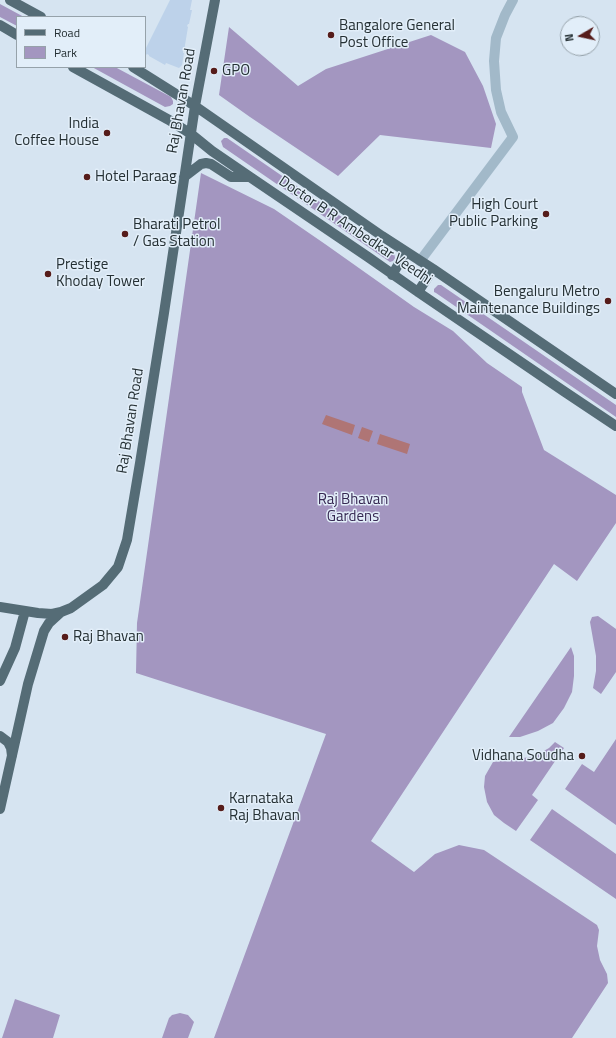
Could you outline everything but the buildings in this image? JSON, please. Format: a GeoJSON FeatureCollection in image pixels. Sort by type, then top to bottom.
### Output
{"type":"FeatureCollection","features":[{"type":"Feature","properties":{"kind":"main road"},"geometry":{"type":"LineString","coordinates":[[10,0],[39,16]]}},
{"type":"Feature","properties":{"kind":"main road","name":"Raj Bhavan Road"},"geometry":{"type":"LineString","coordinates":[[0,809],[28,684],[44,632],[49,623],[61,612],[71,608],[103,585],[118,567],[126,540],[162,329],[195,106],[215,0]]}},
{"type":"Feature","properties":{"kind":"main road"},"geometry":{"type":"LineString","coordinates":[[0,25],[16,34]]}},
{"type":"Feature","properties":{"kind":"main road","name":"Doctor B R Ambedkar Veedhi"},"geometry":{"type":"LineString","coordinates":[[76,68],[169,120],[191,134],[212,151],[368,257],[392,275],[616,426]]}},
{"type":"Feature","properties":{"kind":"main road","name":"Doctor B R Ambedkar Veedhi"},"geometry":{"type":"LineString","coordinates":[[135,68],[195,106],[406,252],[616,394]]}},
{"type":"Feature","properties":{"kind":"main road"},"geometry":{"type":"LineString","coordinates":[[184,177],[201,164],[206,163],[211,164],[231,177],[250,177]]}},
{"type":"Feature","properties":{"kind":"main road"},"geometry":{"type":"LineString","coordinates":[[392,275],[406,252]]}},
{"type":"Feature","properties":{"kind":"main road"},"geometry":{"type":"LineString","coordinates":[[418,292],[433,269]]}},
{"type":"Feature","properties":{"kind":"main road"},"geometry":{"type":"LineString","coordinates":[[0,607],[52,614],[61,612]]}},
{"type":"Feature","properties":{"kind":"main road"},"geometry":{"type":"LineString","coordinates":[[0,681],[15,648],[25,611]]}},
{"type":"Feature","properties":{"kind":"main road"},"geometry":{"type":"LineString","coordinates":[[0,736],[8,742],[11,748],[12,757]]}},
{"type":"Feature","properties":{"kind":"street"},"geometry":{"type":"LineString","coordinates":[[420,261],[513,137],[501,112],[496,90],[494,61],[496,38],[513,0]]}},
{"type":"Feature","properties":{"kind":"green space"},"geometry":{"type":"Polygon","coordinates":[[[0,4],[22,16],[16,16],[16,25],[0,17],[0,4]]]}},
{"type":"Feature","properties":{"kind":"green space"},"geometry":{"type":"Polygon","coordinates":[[[229,27],[298,86],[326,69],[431,35],[465,52],[483,86],[496,124],[491,148],[380,135],[338,176],[219,95],[229,27]]]}},
{"type":"Feature","properties":{"kind":"green space"},"geometry":{"type":"Polygon","coordinates":[[[94,68],[117,68],[171,97],[173,104],[165,107],[94,68]]]}},
{"type":"Feature","properties":{"kind":"green space"},"geometry":{"type":"Polygon","coordinates":[[[224,138],[227,138],[394,253],[395,258],[393,261],[390,262],[223,147],[221,141],[224,138]]]}},
{"type":"Feature","properties":{"kind":"green space","name":"Raj Bhavan Gardens"},"geometry":{"type":"Polygon","coordinates":[[[201,173],[274,209],[414,307],[453,331],[487,363],[522,387],[522,392],[544,450],[616,495],[616,523],[577,581],[554,564],[371,841],[414,872],[435,854],[459,845],[484,850],[597,925],[599,930],[597,946],[600,960],[607,974],[608,983],[572,1038],[214,1038],[326,734],[136,673],[137,623],[201,173]]]}},
{"type":"Feature","properties":{"kind":"green space"},"geometry":{"type":"Polygon","coordinates":[[[438,285],[441,285],[616,405],[616,417],[434,292],[434,289],[438,285]]]}},
{"type":"Feature","properties":{"kind":"green space"},"geometry":{"type":"Polygon","coordinates":[[[598,616],[616,629],[616,672],[601,694],[593,688],[596,671],[596,656],[590,622],[592,617],[598,616]]]}},
{"type":"Feature","properties":{"kind":"green space"},"geometry":{"type":"Polygon","coordinates":[[[571,647],[574,656],[574,676],[572,692],[564,708],[553,723],[538,731],[520,737],[509,737],[571,647]]]}},
{"type":"Feature","properties":{"kind":"green space"},"geometry":{"type":"Polygon","coordinates":[[[616,739],[616,825],[565,789],[582,764],[594,772],[616,739]]]}},
{"type":"Feature","properties":{"kind":"green space"},"geometry":{"type":"Polygon","coordinates":[[[555,742],[564,748],[532,795],[538,800],[516,831],[494,815],[487,802],[484,787],[485,776],[493,762],[535,756],[549,748],[555,742]]]}},
{"type":"Feature","properties":{"kind":"green space"},"geometry":{"type":"Polygon","coordinates":[[[552,809],[616,854],[616,899],[530,840],[552,809]]]}},
{"type":"Feature","properties":{"kind":"green space"},"geometry":{"type":"Polygon","coordinates":[[[15,999],[60,1015],[53,1038],[2,1038],[15,999]]]}},
{"type":"Feature","properties":{"kind":"green space"},"geometry":{"type":"Polygon","coordinates":[[[180,1013],[188,1015],[194,1022],[188,1038],[162,1038],[169,1018],[172,1015],[180,1013]]]}},
{"type":"Feature","properties":{"kind":"shaded area"},"geometry":{"type":"Polygon","coordinates":[[[170,0],[192,0],[190,10],[192,10],[189,24],[187,26],[182,65],[179,68],[166,63],[165,65],[149,55],[146,55],[146,48],[170,0]]]}},
{"type":"Feature","properties":{"kind":"shaded area"},"geometry":{"type":"Polygon","coordinates":[[[326,415],[355,425],[352,435],[322,424],[326,415]]]}},
{"type":"Feature","properties":{"kind":"shaded area"},"geometry":{"type":"Polygon","coordinates":[[[362,427],[373,431],[369,442],[358,438],[362,427]]]}},
{"type":"Feature","properties":{"kind":"shaded area"},"geometry":{"type":"Polygon","coordinates":[[[380,434],[410,444],[407,454],[377,444],[380,434]]]}},
{"type":"Feature","properties":{"kind":"place","name":"Bangalore General Post Office"},"geometry":{"type":"Point","coordinates":[331,35]}},
{"type":"Feature","properties":{"kind":"place","name":"GPO"},"geometry":{"type":"Point","coordinates":[214,71]}},
{"type":"Feature","properties":{"kind":"place","name":"India Coffee House"},"geometry":{"type":"Point","coordinates":[107,133]}},
{"type":"Feature","properties":{"kind":"place","name":"Hotel Paraag"},"geometry":{"type":"Point","coordinates":[87,177]}},
{"type":"Feature","properties":{"kind":"place","name":"High Court Public Parking"},"geometry":{"type":"Point","coordinates":[546,214]}},
{"type":"Feature","properties":{"kind":"place","name":"Bharati Petrol / Gas Station"},"geometry":{"type":"Point","coordinates":[125,234]}},
{"type":"Feature","properties":{"kind":"place","name":"Prestige Khoday Tower"},"geometry":{"type":"Point","coordinates":[48,274]}},
{"type":"Feature","properties":{"kind":"place","name":"Bengaluru Metro Maintenance Buildings"},"geometry":{"type":"Point","coordinates":[608,301]}},
{"type":"Feature","properties":{"kind":"place","name":"Raj Bhavan"},"geometry":{"type":"Point","coordinates":[65,637]}},
{"type":"Feature","properties":{"kind":"place","name":"Vidhana Soudha"},"geometry":{"type":"Point","coordinates":[582,756]}},
{"type":"Feature","properties":{"kind":"place","name":"Karnataka Raj Bhavan"},"geometry":{"type":"Point","coordinates":[221,808]}}]}
